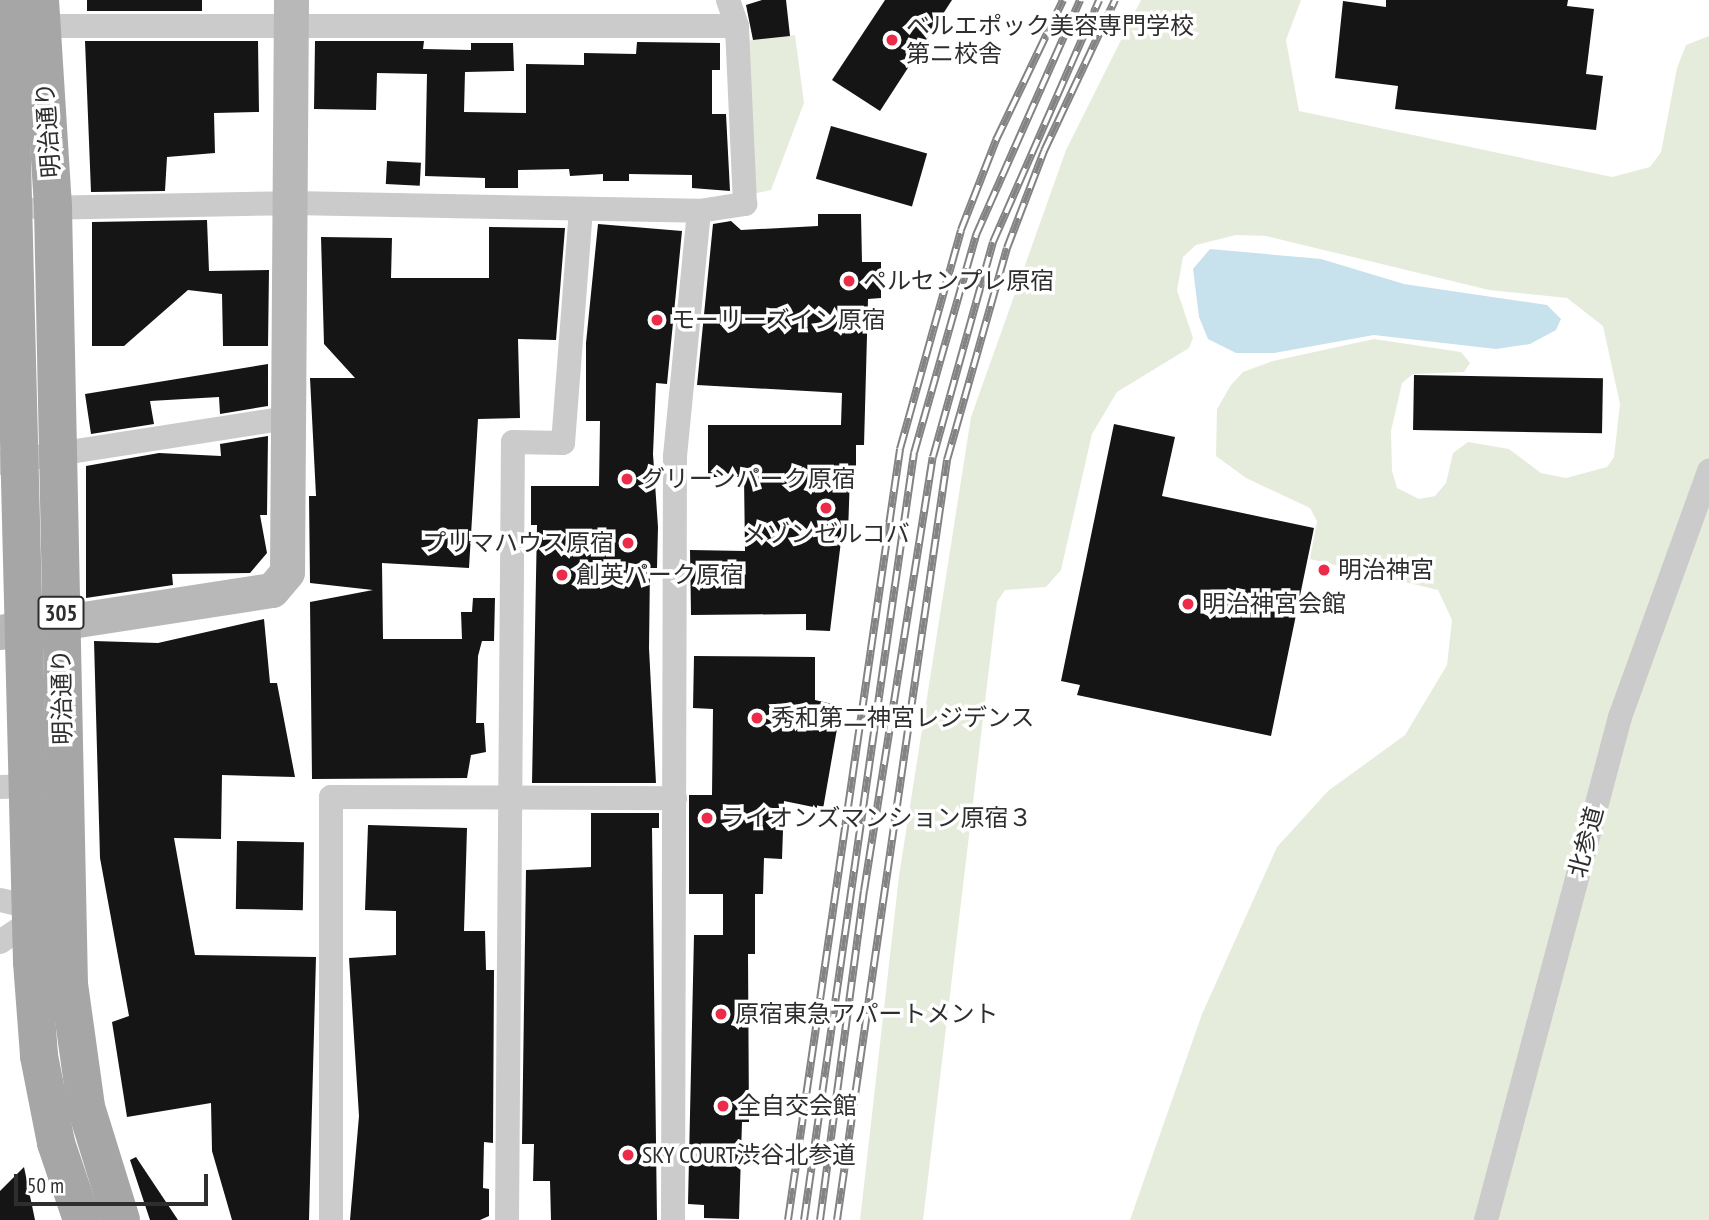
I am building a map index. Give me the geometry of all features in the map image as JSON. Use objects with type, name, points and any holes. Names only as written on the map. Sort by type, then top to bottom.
[{"type":"main road","name":"明治通り","points":[[8,0],[7,209],[26,459],[29,627],[72,1019],[86,1108],[121,1220]]},
{"type":"main road","name":"明治通り","points":[[26,459],[53,208],[41,13]]},
{"type":"main road","name":"明治通り","points":[[29,627],[14,787],[15,918],[56,1143],[82,1220]]},
{"type":"street","points":[[7,209],[292,204],[699,211],[745,204],[737,26],[728,0]]},
{"type":"street","points":[[41,13],[291,15],[737,26]]},
{"type":"street","points":[[29,627],[272,590],[287,572],[292,204],[291,15]]},
{"type":"street","points":[[507,1220],[513,442],[563,443],[581,209]]},
{"type":"street","points":[[673,1220],[675,456],[699,211]]},
{"type":"street","points":[[26,459],[289,418]]},
{"type":"street","name":"北参道","points":[[1486,1220],[1620,716],[1709,471]]},
{"type":"street","points":[[331,1220],[331,797],[675,798]]},
{"type":"green space","name":"明治神宮","points":[[1141,0],[1301,0],[1286,40],[1299,111],[1612,177],[1650,167],[1661,152],[1677,68],[1686,45],[1709,36],[1709,1220],[1130,1220],[1202,1014],[1277,847],[1328,791],[1405,735],[1447,665],[1452,620],[1438,590],[1310,559],[1317,521],[1310,508],[1246,478],[1216,456],[1217,409],[1231,385],[1243,372],[1273,361],[1374,339],[1461,352],[1470,363],[1464,372],[1413,374],[1402,383],[1391,431],[1392,471],[1397,488],[1419,499],[1435,496],[1446,483],[1453,453],[1468,442],[1509,449],[1541,473],[1566,478],[1607,467],[1614,457],[1620,404],[1603,326],[1567,298],[1489,290],[1266,236],[1236,235],[1196,245],[1183,257],[1177,290],[1193,338],[1189,348],[1117,392],[1092,434],[1061,570],[1046,587],[1005,590],[997,602],[923,1220],[860,1220],[899,876],[971,417],[1066,150]]},
{"type":"green space","points":[[795,35],[804,103],[771,190],[752,194],[745,41]]},
{"type":"water","points":[[1210,249],[1321,259],[1404,284],[1547,305],[1561,319],[1556,330],[1530,344],[1496,349],[1374,335],[1274,353],[1236,353],[1208,339],[1199,317],[1193,269]]},
{"type":"building","points":[[87,0],[202,0],[202,11],[87,11]]},
{"type":"building","points":[[762,0],[786,0],[790,36],[753,40],[746,5]]},
{"type":"building","name":"ベルエポック美容専門学校 第ニ校舎","points":[[885,0],[952,0],[880,111],[832,80]]},
{"type":"building","points":[[1386,0],[1568,0],[1567,6],[1594,9],[1586,74],[1603,76],[1596,130],[1395,109],[1398,86],[1335,78],[1343,1],[1386,7]]},
{"type":"building","points":[[85,41],[258,41],[259,112],[214,113],[215,153],[167,157],[165,191],[91,192]]},
{"type":"building","points":[[315,41],[424,41],[423,49],[471,50],[471,43],[513,43],[514,71],[465,72],[464,112],[526,113],[526,64],[584,65],[584,53],[636,54],[637,42],[720,43],[720,70],[712,70],[712,114],[726,114],[730,191],[692,188],[692,175],[629,174],[629,181],[603,181],[603,174],[570,176],[569,169],[518,170],[518,188],[485,188],[485,178],[425,176],[427,74],[377,73],[376,110],[314,109]]},
{"type":"building","points":[[831,126],[927,154],[912,206],[816,179]]},
{"type":"building","points":[[387,161],[421,163],[420,186],[386,184]]},
{"type":"building","points":[[818,214],[861,214],[862,262],[881,262],[881,298],[868,299],[864,445],[856,445],[856,474],[850,474],[848,534],[842,533],[830,631],[806,630],[806,614],[691,615],[690,550],[745,551],[744,477],[708,477],[708,425],[841,425],[842,393],[697,385],[713,224],[731,221],[741,230],[818,226]]},
{"type":"building","points":[[207,220],[209,271],[269,270],[268,346],[223,346],[222,294],[188,290],[124,346],[92,346],[92,222]]},
{"type":"building","points":[[598,224],[682,231],[667,384],[656,383],[653,454],[658,527],[657,568],[650,568],[649,648],[656,783],[532,783],[537,525],[531,525],[531,486],[599,486],[600,421],[586,421],[586,343]]},
{"type":"building","points":[[489,227],[565,228],[556,340],[518,339],[520,418],[478,419],[469,568],[382,563],[383,639],[462,639],[461,612],[472,612],[473,598],[495,598],[494,641],[482,641],[478,656],[476,723],[484,723],[486,752],[471,755],[467,778],[312,779],[310,602],[373,590],[310,583],[309,496],[316,496],[310,378],[355,378],[324,344],[321,237],[392,238],[391,278],[489,278]]},
{"type":"building","points":[[268,364],[268,406],[220,414],[219,397],[150,401],[154,424],[91,434],[85,394]]},
{"type":"building","points":[[1414,375],[1603,378],[1602,433],[1413,430]]},
{"type":"building","name":"明治神宮会館","points":[[1114,424],[1175,437],[1162,496],[1314,528],[1271,736],[1077,695],[1080,685],[1061,681]]},
{"type":"building","points":[[268,436],[267,515],[260,515],[267,553],[250,573],[172,574],[173,585],[86,598],[86,466],[159,453],[221,456],[220,444]]},
{"type":"building","points":[[264,619],[270,683],[277,683],[295,777],[222,775],[221,839],[174,838],[195,955],[316,957],[309,1220],[232,1220],[212,1151],[211,1103],[127,1117],[112,1022],[129,1016],[100,858],[94,641],[158,643]]},
{"type":"building","points":[[694,656],[815,657],[815,700],[841,706],[823,809],[784,801],[782,859],[764,858],[763,894],[755,894],[755,954],[748,954],[749,1122],[742,1122],[739,1219],[704,1218],[704,1205],[688,1204],[694,935],[723,935],[723,894],[689,894],[689,795],[712,795],[713,709],[693,708]]},
{"type":"building","points":[[591,813],[659,813],[659,828],[652,828],[657,1220],[551,1220],[550,1181],[533,1181],[534,1144],[522,1144],[526,870],[591,867]]},
{"type":"building","points":[[368,825],[467,828],[464,931],[485,931],[486,970],[494,970],[493,1143],[484,1142],[483,1188],[489,1189],[489,1216],[480,1220],[350,1220],[359,1116],[349,958],[396,955],[396,911],[365,910]]},
{"type":"building","points":[[237,841],[304,842],[303,910],[236,909]]},
{"type":"building","points":[[136,1157],[178,1220],[150,1220],[130,1160]]},
{"type":"building","points":[[24,1167],[35,1220],[0,1220],[0,1191]]},
{"type":"railway","points":[[788,1220],[900,449],[961,230],[996,140],[1063,0]]},
{"type":"railway","points":[[804,1220],[914,453],[976,235],[1080,0]]},
{"type":"railway","points":[[820,1220],[864,891],[933,457],[993,242],[1099,0]]},
{"type":"railway","points":[[837,1220],[947,460],[1007,248],[1044,151],[1115,0]]},
{"type":"place","name":"ベルエポック美容専門学校 第ニ校舎","points":[[892,40]]},
{"type":"place","name":"ペルセンプレ原宿","points":[[849,281]]},
{"type":"place","name":"モーリーズイン原宿","points":[[657,320]]},
{"type":"place","name":"グリーンパーク原宿","points":[[627,479]]},
{"type":"place","name":"メゾンゼルコバ","points":[[826,508]]},
{"type":"place","name":"プリマハウス原宿","points":[[628,543]]},
{"type":"place","name":"明治神宮","points":[[1324,570]]},
{"type":"place","name":"創英パーク原宿","points":[[562,575]]},
{"type":"place","name":"明治神宮会館","points":[[1188,604]]},
{"type":"place","name":"秀和第二神宮レジデンス","points":[[757,718]]},
{"type":"place","name":"ライオンズマンション原宿３","points":[[707,818]]},
{"type":"place","name":"原宿東急アパートメント","points":[[721,1014]]},
{"type":"place","name":"全自交会館","points":[[723,1106]]},
{"type":"place","name":"SKY COURT渋谷北参道","points":[[628,1155]]}]
